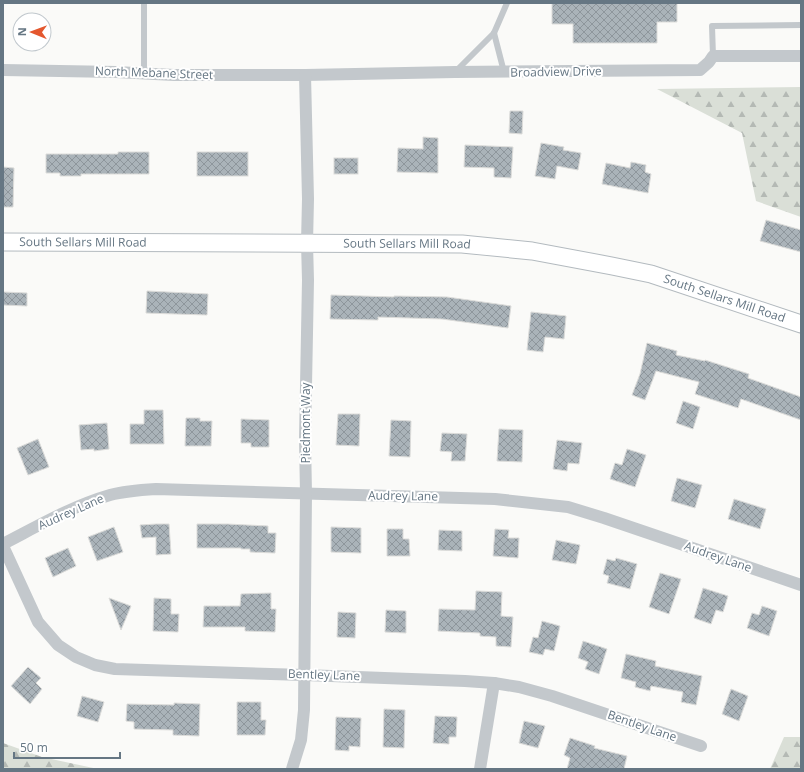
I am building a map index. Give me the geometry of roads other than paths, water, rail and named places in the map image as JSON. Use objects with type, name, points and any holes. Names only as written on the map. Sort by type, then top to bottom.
[{"type":"main road","name":"South Sellars Mill Road","points":[[3,242],[462,244],[532,251],[651,274],[801,324]]},
{"type":"street","points":[[713,56],[801,56]]},
{"type":"street","name":"Broadview Drive","points":[[305,75],[700,70],[713,56]]},
{"type":"street","name":"North Mebane Street","points":[[3,70],[116,72],[174,75],[305,75]]},
{"type":"street","name":"Piedmont Way","points":[[292,769],[301,740],[304,710],[306,494],[305,439],[308,280],[305,75]]},
{"type":"street","name":"Audrey Lane","points":[[3,545],[78,506],[111,495],[132,491],[156,489],[495,499],[568,507],[801,585]]},
{"type":"street","name":"Bentley Lane","points":[[3,545],[38,622],[58,645],[76,657],[95,665],[115,669],[494,683],[519,687],[552,696],[701,746]]},
{"type":"street","points":[[480,769],[494,683]]},
{"type":"lane","points":[[144,3],[144,73]]},
{"type":"lane","points":[[455,72],[494,33],[507,3]]},
{"type":"lane","points":[[713,56],[712,26],[801,25]]},
{"type":"lane","points":[[494,33],[504,72]]}]
